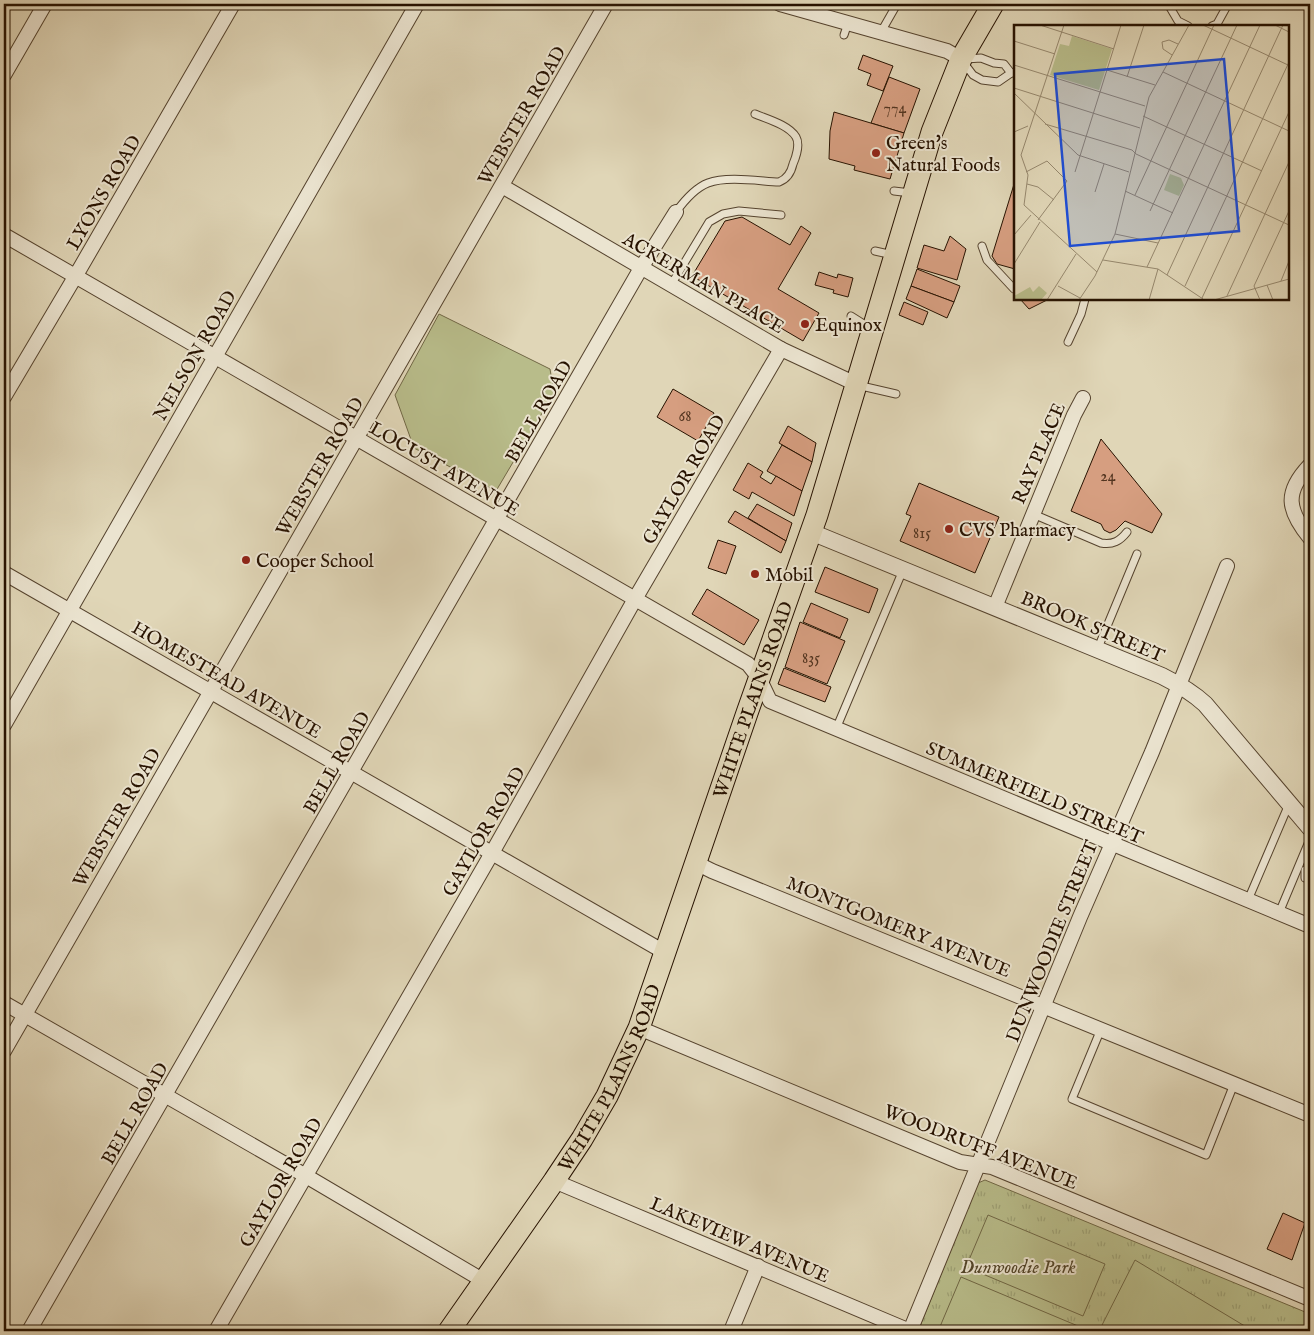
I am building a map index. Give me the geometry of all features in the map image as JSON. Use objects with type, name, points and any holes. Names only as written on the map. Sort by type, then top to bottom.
[{"type":"main road","name":"WHITE PLAINS ROAD","points":[[448,1331],[582,1139],[607,1096],[639,1028],[758,678],[811,532],[872,329],[885,253],[904,192],[932,132],[961,59],[993,4]]},
{"type":"street","points":[[4,75],[45,4]]},
{"type":"street","name":"LYONS ROAD","points":[[4,397],[233,4]]},
{"type":"street","name":"NELSON ROAD","points":[[4,725],[418,4]]},
{"type":"street","name":"WEBSTER ROAD","points":[[4,1051],[606,4]]},
{"type":"street","points":[[780,4],[846,29],[881,32],[947,51],[961,59]]},
{"type":"street","name":"ACKERMAN PLACE","points":[[502,186],[781,349],[856,384]]},
{"type":"street","name":"BELL ROAD","points":[[29,1331],[641,268],[676,212]]},
{"type":"street","name":"LOCUST AVENUE","points":[[4,236],[748,664],[758,678]]},
{"type":"street","name":"GAYLOR ROAD","points":[[216,1331],[492,853],[635,599],[781,349]]},
{"type":"street","name":"RAY PLACE","points":[[995,607],[1082,398]]},
{"type":"street","points":[[1310,465],[1299,476],[1293,486],[1292,503],[1296,517],[1310,538]]},
{"type":"street","name":"BROOK STREET","points":[[811,532],[1179,684],[1205,704],[1310,828]]},
{"type":"street","name":"DUNWOODIE STREET","points":[[910,1331],[1111,844],[1152,752],[1227,566]]},
{"type":"street","name":"HOMESTEAD AVENUE","points":[[4,573],[666,953]]},
{"type":"street","name":"SUMMERFIELD STREET","points":[[758,678],[770,701],[1310,926]]},
{"type":"street","name":"MONTGOMERY AVENUE","points":[[696,862],[1310,1115]]},
{"type":"street","points":[[4,1003],[306,1176],[484,1281]]},
{"type":"street","name":"WOODRUFF AVENUE","points":[[639,1028],[960,1162],[992,1167],[1310,1299]]},
{"type":"street","name":"LAKEVIEW AVENUE","points":[[554,1181],[910,1331]]},
{"type":"street","points":[[731,1331],[758,1266]]},
{"type":"lane","points":[[881,32],[897,4]]},
{"type":"lane","points":[[1168,4],[1178,20],[1186,25]]},
{"type":"lane","points":[[1214,25],[1228,4]]},
{"type":"lane","points":[[961,59],[987,59],[994,63],[1004,64],[1013,73],[998,82],[982,80],[973,75],[961,59]]},
{"type":"lane","points":[[676,212],[685,200],[708,183],[721,181],[779,182],[788,176],[798,145],[797,138],[788,129],[755,114]]},
{"type":"lane","points":[[671,285],[709,222],[723,214],[739,211],[781,216]]},
{"type":"lane","points":[[982,246],[987,260],[1014,290]]},
{"type":"lane","points":[[1068,342],[1081,314],[1085,300]]},
{"type":"lane","points":[[851,316],[872,329]]},
{"type":"lane","name":"ACKERMAN PLACE","points":[[856,384],[896,394]]},
{"type":"lane","points":[[1033,514],[1102,543],[1116,542],[1127,532]]},
{"type":"lane","points":[[1097,649],[1137,554]]},
{"type":"lane","points":[[836,729],[903,570]]},
{"type":"lane","points":[[1248,900],[1289,803]]},
{"type":"lane","points":[[1279,913],[1310,839]]},
{"type":"lane","points":[[1299,864],[1307,873]]},
{"type":"lane","points":[[1101,1029],[1072,1099],[1206,1155],[1234,1084]]},
{"type":"green space","points":[[439,314],[550,369],[554,393],[496,491],[414,448],[395,395]]},
{"type":"green space","name":"Dunwoodie Park","points":[[985,1180],[1310,1314],[1310,1331],[918,1331],[978,1183]]},
{"type":"green space","points":[[988,1215],[1105,1264],[1083,1316],[966,1267]]},
{"type":"green space","points":[[1135,1260],[1253,1331],[1099,1331]]},
{"type":"green space","points":[[961,1277],[1078,1326],[1076,1331],[944,1331],[939,1329]]},
{"type":"building","points":[[863,55],[893,66],[883,91],[867,85],[871,74],[858,69]]},
{"type":"building","points":[[889,77],[920,89],[904,133],[871,123]]},
{"type":"building","points":[[834,112],[904,133],[890,179],[854,170],[855,166],[829,159],[830,131]]},
{"type":"building","points":[[1014,184],[1014,269],[997,264],[992,256]]},
{"type":"building","points":[[742,217],[790,245],[801,226],[811,233],[778,289],[819,313],[803,341],[692,276],[725,221]]},
{"type":"building","points":[[950,236],[966,249],[957,280],[917,268],[924,245],[944,251]]},
{"type":"building","points":[[917,269],[960,286],[954,302],[911,286]]},
{"type":"building","points":[[819,272],[837,278],[838,274],[853,278],[848,297],[833,293],[834,290],[815,285]]},
{"type":"building","points":[[911,286],[954,302],[947,318],[906,299]]},
{"type":"building","points":[[1021,300],[1047,300],[1029,309]]},
{"type":"building","points":[[904,302],[928,312],[923,325],[899,315]]},
{"type":"building","points":[[673,389],[714,413],[698,441],[657,417]]},
{"type":"building","points":[[788,426],[816,443],[812,462],[779,443]]},
{"type":"building","points":[[1101,439],[1162,514],[1152,533],[1125,521],[1110,533],[1104,530],[1101,524],[1071,511]]},
{"type":"building","points":[[782,445],[812,462],[802,491],[767,471]]},
{"type":"building","points":[[748,463],[763,472],[760,477],[771,484],[776,476],[802,491],[794,516],[752,492],[749,499],[733,490]]},
{"type":"building","name":"CVS Pharmacy","points":[[919,483],[999,517],[975,573],[900,541],[911,516],[906,514]]},
{"type":"building","points":[[757,504],[792,523],[786,541],[748,518]]},
{"type":"building","points":[[735,511],[786,541],[781,553],[728,522]]},
{"type":"building","points":[[718,540],[736,546],[726,574],[708,568]]},
{"type":"building","points":[[825,567],[878,589],[869,613],[815,592]]},
{"type":"building","points":[[707,589],[759,620],[744,645],[692,614]]},
{"type":"building","points":[[811,603],[848,619],[840,638],[803,622]]},
{"type":"building","points":[[800,622],[845,641],[827,684],[785,667]]},
{"type":"building","points":[[784,668],[831,687],[825,702],[778,684]]},
{"type":"building","points":[[1283,1213],[1305,1223],[1292,1260],[1267,1249]]},
{"type":"place","name":"Green's Natural Foods","points":[[876,153]]},
{"type":"place","name":"Equinox","points":[[805,324]]},
{"type":"place","name":"CVS Pharmacy","points":[[949,529]]},
{"type":"place","name":"Cooper School","points":[[246,560]]},
{"type":"place","name":"Mobil","points":[[755,574]]}]
